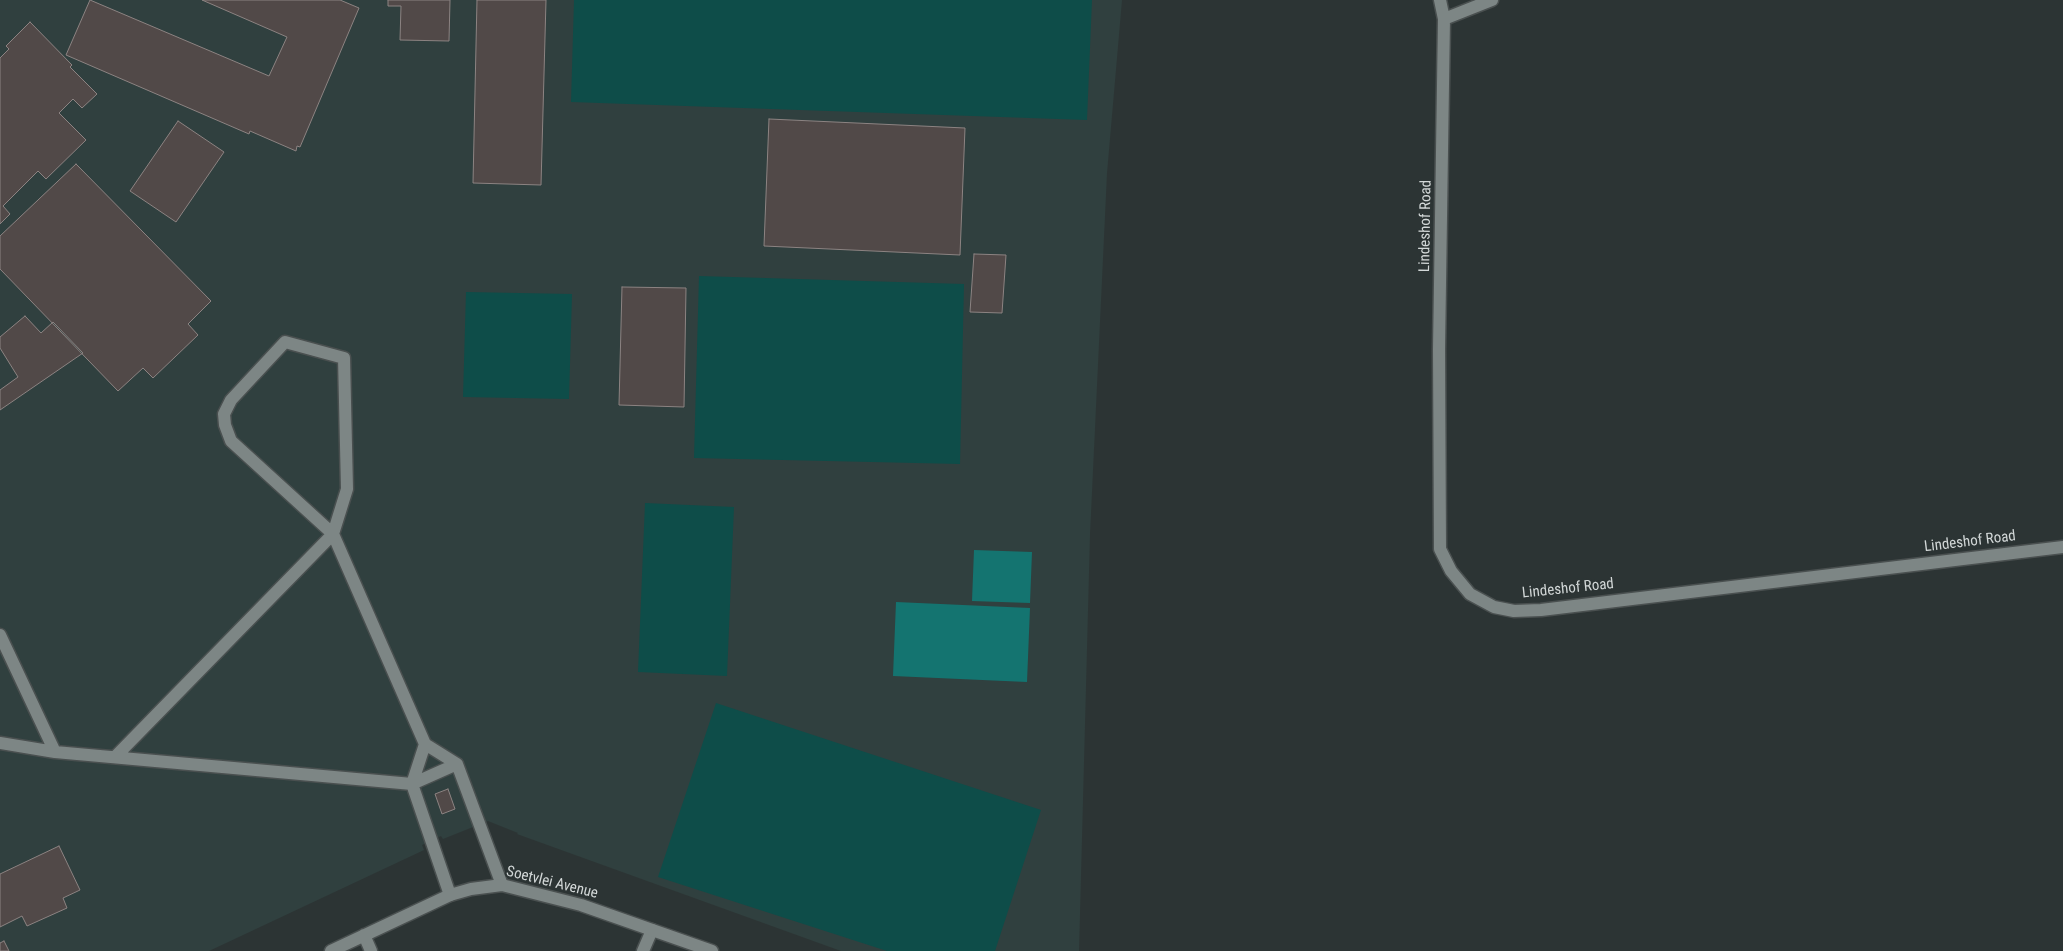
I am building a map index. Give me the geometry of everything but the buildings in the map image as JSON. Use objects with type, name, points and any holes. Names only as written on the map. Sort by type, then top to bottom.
[{"type":"street","name":"Lindeshof Road","points":[[1440,0],[1444,20],[1439,349],[1440,549],[1451,571],[1470,594],[1494,607],[1514,611],[1541,610],[2063,547]]},
{"type":"street","points":[[1444,20],[1492,0]]},
{"type":"street","points":[[115,757],[333,534],[347,489],[344,358],[286,342],[231,400],[224,414],[225,425],[231,440],[333,534],[425,744],[456,764],[502,885]]},
{"type":"street","points":[[0,635],[55,752]]},
{"type":"street","points":[[0,743],[55,752],[412,784],[456,764]]},
{"type":"street","points":[[425,744],[412,784],[450,895]]},
{"type":"street","name":"Soetvlei Avenue","points":[[331,951],[450,895],[471,889],[502,885],[581,905],[712,951]]},
{"type":"street","points":[[643,951],[652,930]]},
{"type":"street","points":[[364,935],[371,951]]},
{"type":"shaded area","points":[[0,0],[1122,0],[1107,173],[1090,534],[1079,951],[841,951],[517,834],[488,821],[443,839],[441,836],[422,845],[424,850],[209,951],[0,951]]},
{"type":"shaded area","points":[[574,0],[1092,0],[1087,120],[571,102]]},
{"type":"shaded area","points":[[699,276],[964,284],[960,464],[694,458]]},
{"type":"shaded area","points":[[466,292],[572,294],[569,399],[463,397]]},
{"type":"shaded area","points":[[645,503],[734,507],[727,676],[638,672]]},
{"type":"shaded area","points":[[974,550],[1032,552],[1030,603],[972,601]]},
{"type":"shaded area","points":[[896,602],[1030,608],[1027,682],[893,676]]},
{"type":"shaded area","points":[[716,703],[1041,810],[995,951],[887,951],[658,877]]}]
